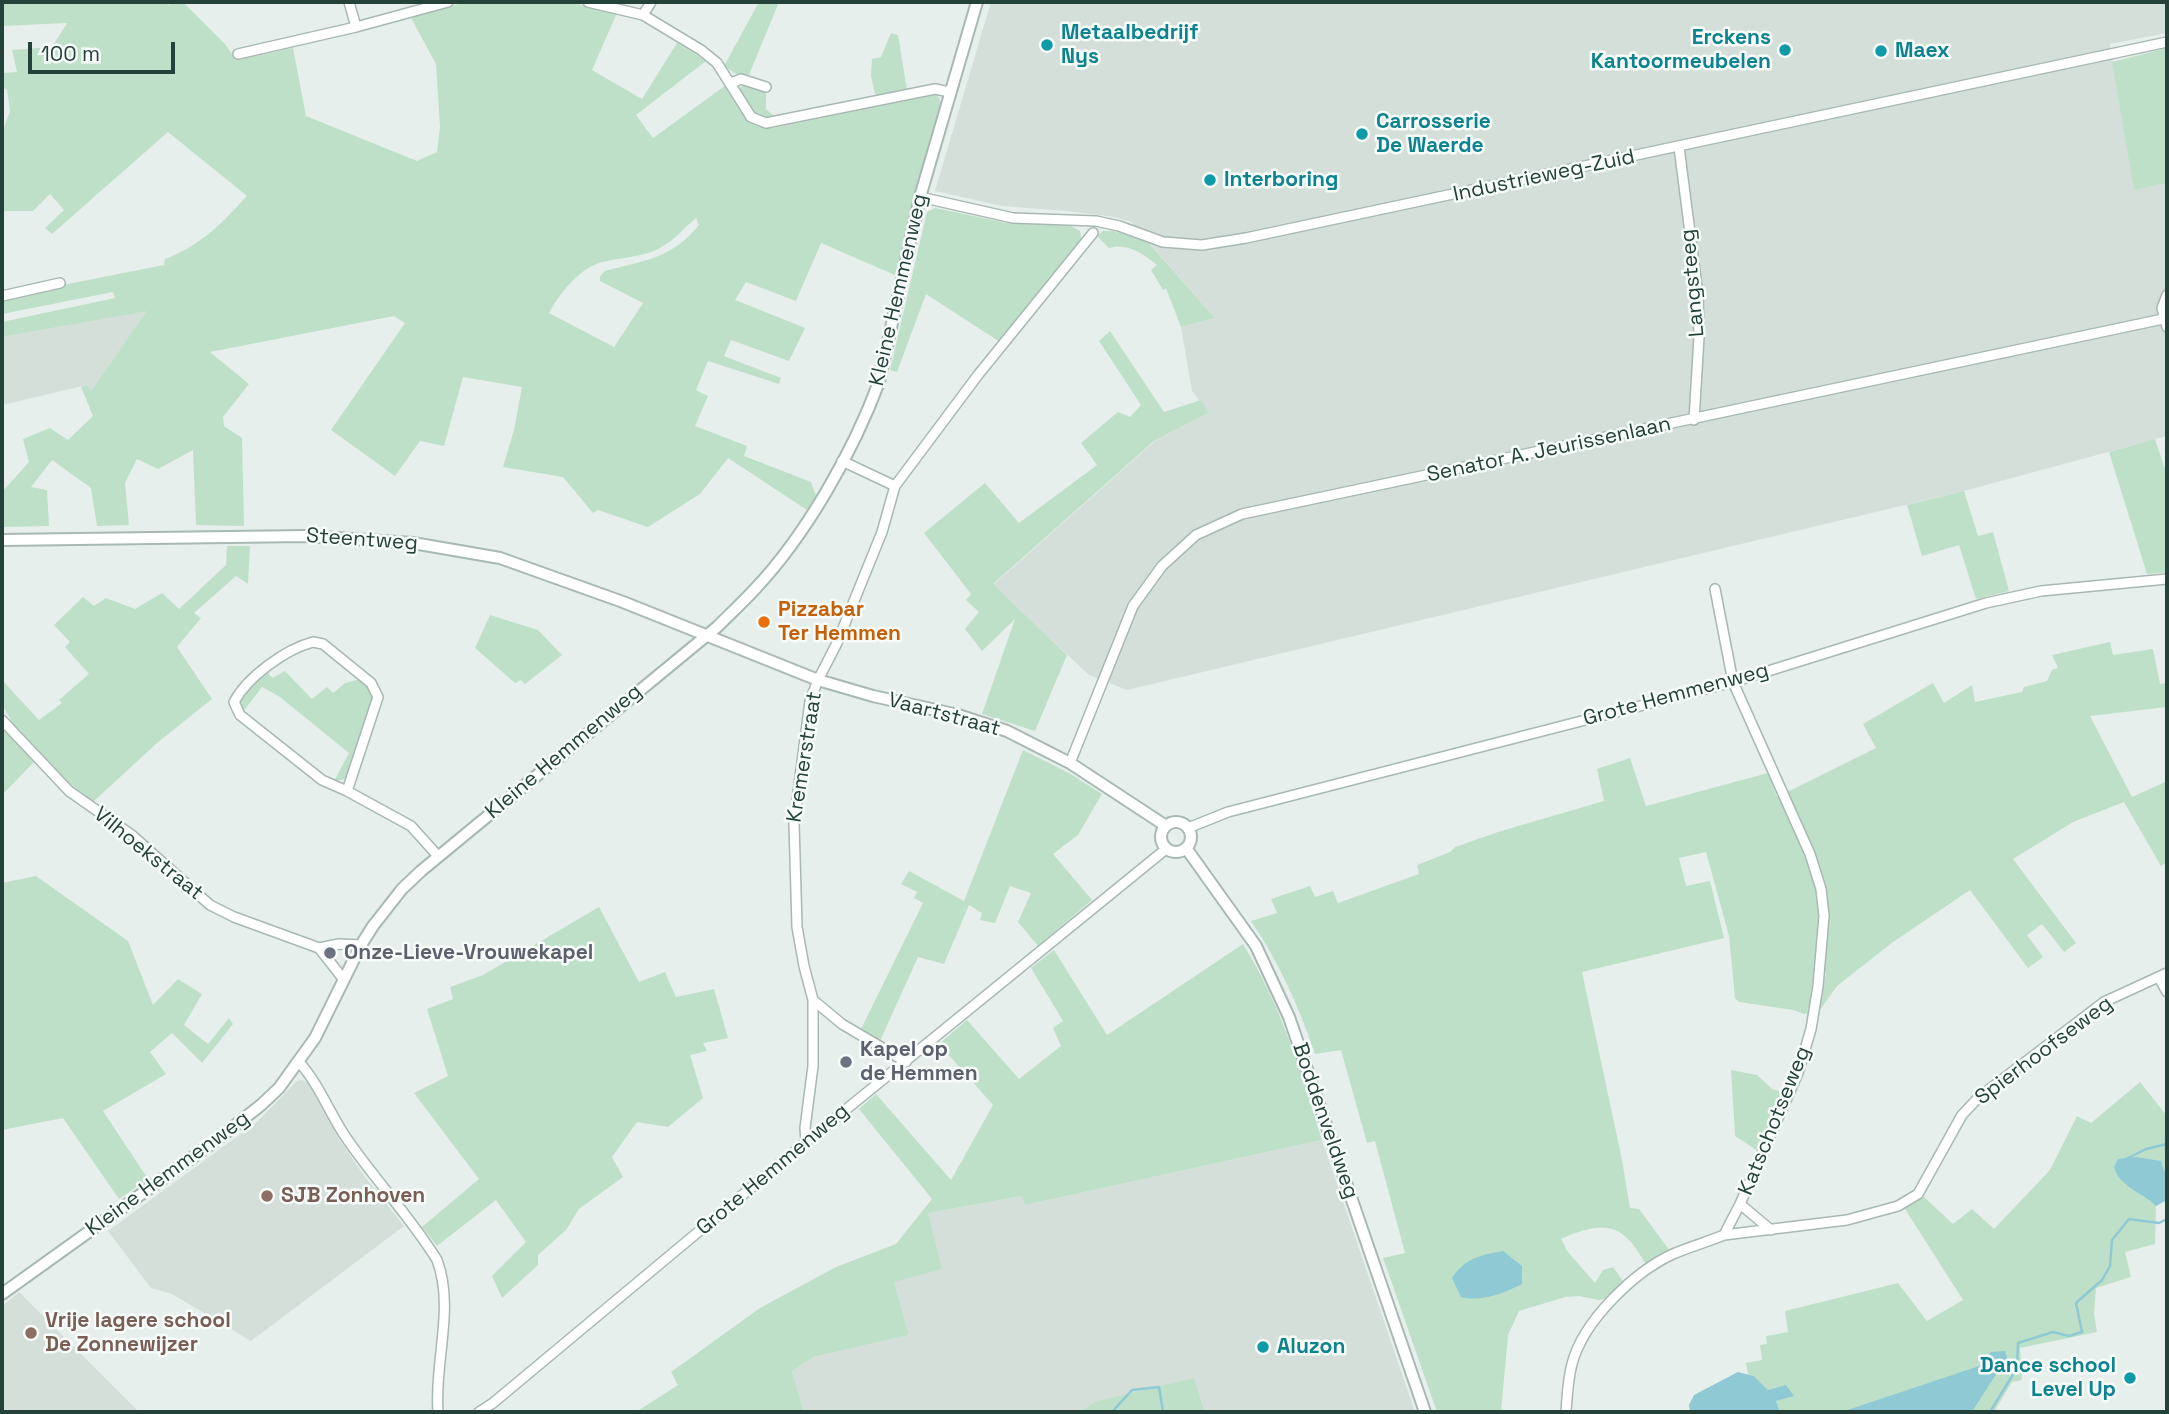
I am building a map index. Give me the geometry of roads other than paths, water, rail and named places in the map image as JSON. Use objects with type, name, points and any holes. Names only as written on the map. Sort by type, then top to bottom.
[{"type":"street","points":[[349,2],[356,27]]},
{"type":"street","points":[[238,54],[356,27],[448,2]]},
{"type":"street","points":[[588,2],[643,15],[718,62],[751,117],[766,123],[935,89],[950,92]]},
{"type":"street","points":[[643,15],[651,2]]},
{"type":"street","name":"Kleine Hemmenweg","points":[[2,1294],[247,1117],[279,1088],[315,1038],[361,945],[402,889],[438,856],[707,635],[756,589],[786,552],[809,519],[842,461],[879,382],[920,197],[977,2]]},
{"type":"street","name":"Industrieweg-Zuid","points":[[920,197],[1013,218],[1096,221],[1119,226],[1163,242],[1202,245],[1679,147],[2167,41]]},
{"type":"street","points":[[731,82],[749,80],[766,87]]},
{"type":"street","name":"Langsteeg","points":[[1679,147],[1698,295],[1699,337],[1694,420]]},
{"type":"street","name":"Kremerstraat","points":[[806,1142],[806,1118],[813,1066],[813,1000],[797,927],[794,823],[810,701],[877,545],[895,486],[978,376],[1093,233]]},
{"type":"street","points":[[2,296],[60,283]]},
{"type":"street","points":[[2165,323],[2162,308],[2167,295]]},
{"type":"street","name":"Senator A. Jeurissenlaan","points":[[1070,762],[1133,606],[1162,566],[1196,535],[1242,514],[2165,323]]},
{"type":"street","points":[[842,461],[895,486]]},
{"type":"street","name":"Steentweg","points":[[2,540],[242,535],[365,538],[413,543],[500,558],[707,635]]},
{"type":"street","name":"Grote Hemmenweg","points":[[1166,826],[1175,822],[1188,828],[1228,812],[1733,682],[1986,603],[2041,591],[2167,579]]},
{"type":"street","points":[[1715,589],[1733,682]]},
{"type":"street","name":"Vaartstraat","points":[[707,635],[818,680],[873,696],[958,715],[1007,732],[1070,762],[1166,826]]},
{"type":"street","points":[[347,791],[378,697],[371,682],[323,644],[313,642],[260,670],[234,702],[240,715],[322,779],[411,826],[438,856]]},
{"type":"street","name":"Katschotseweg","points":[[1724,1235],[1802,1062],[1818,986],[1824,916],[1821,889],[1810,854],[1733,682]]},
{"type":"street","name":"Vilhoekstraat","points":[[2,720],[69,792],[133,835],[210,905],[234,917],[319,948],[339,944],[361,945]]},
{"type":"street","points":[[1166,826],[1161,837],[1166,849],[1179,852],[1186,848],[1191,836],[1188,828]]},
{"type":"street","name":"Boddenveldweg","points":[[1186,848],[1256,946],[1289,1017],[1425,1412]]},
{"type":"street","name":"Grote Hemmenweg","points":[[479,1412],[1166,849]]},
{"type":"street","points":[[319,948],[344,980]]},
{"type":"street","points":[[2163,975],[2167,992]]},
{"type":"street","name":"Spierhoofseweg","points":[[1724,1235],[1847,1220],[1898,1206],[1918,1194],[1962,1115],[1978,1098],[2104,1002],[2163,975]]},
{"type":"street","points":[[813,1000],[842,1024],[906,1062]]},
{"type":"street","points":[[299,1062],[312,1077],[343,1133],[428,1245],[439,1267],[445,1296],[436,1393],[438,1412]]},
{"type":"street","points":[[1740,1204],[1771,1230]]},
{"type":"street","points":[[1566,1412],[1573,1362],[1584,1337],[1620,1292],[1655,1264],[1724,1235]]},
{"type":"water","points":[[2136,1157],[2161,1161],[2167,1178],[2167,1200],[2156,1206],[2116,1174],[2114,1167],[2118,1159]]},
{"type":"water","points":[[1503,1251],[1522,1266],[1522,1284],[1492,1296],[1461,1297],[1452,1278],[1457,1271],[1474,1258]]},
{"type":"water","points":[[2005,1351],[2008,1362],[1999,1370],[1972,1412],[1847,1410],[1979,1366],[1991,1352]]},
{"type":"water","points":[[1738,1372],[1754,1376],[1768,1390],[1786,1385],[1794,1396],[1776,1401],[1780,1412],[1690,1412],[1689,1405],[1694,1395]]},
{"type":"waterway","points":[[2122,1161],[2146,1149],[2167,1144]]},
{"type":"waterway","points":[[1990,1412],[2017,1368],[2018,1343],[2053,1332],[2069,1336],[2082,1332],[2076,1303],[2102,1280],[2110,1266],[2112,1240],[2129,1219],[2159,1223],[2167,1219]]},
{"type":"waterway","points":[[1112,1412],[1132,1390],[1159,1387],[1163,1412]]},
{"type":"place","name":"Metaalbedrijf Nys","points":[[1047,45]]},
{"type":"place","name":"Erckens Kantoormeubelen","points":[[1785,50]]},
{"type":"place","name":"Maex","points":[[1881,51]]},
{"type":"place","name":"Carrosserie De Waerde","points":[[1362,134]]},
{"type":"place","name":"Interboring","points":[[1210,180]]},
{"type":"place","name":"Pizzabar Ter Hemmen","points":[[764,622]]},
{"type":"place","name":"Onze-Lieve-Vrouwekapel","points":[[330,953]]},
{"type":"place","name":"Kapel op de Hemmen","points":[[846,1062]]},
{"type":"place","name":"SJB Zonhoven","points":[[267,1196]]},
{"type":"place","name":"Vrije lagere school De Zonnewijzer","points":[[31,1333]]},
{"type":"place","name":"Aluzon","points":[[1263,1347]]},
{"type":"place","name":"Dance school Level Up","points":[[2130,1378]]}]
